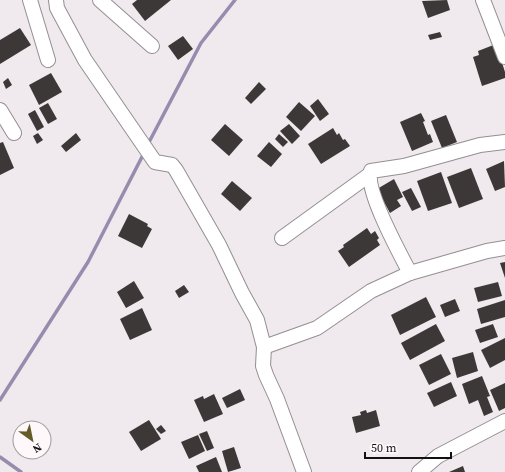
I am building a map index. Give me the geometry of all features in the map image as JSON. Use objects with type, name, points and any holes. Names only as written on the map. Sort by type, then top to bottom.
[{"type":"street","points":[[30,0],[48,60]]},
{"type":"street","points":[[56,0],[58,8],[85,60],[155,162],[172,164],[219,245],[257,320],[264,347],[263,366],[304,472]]},
{"type":"street","points":[[100,0],[152,46]]},
{"type":"street","points":[[483,0],[505,57]]},
{"type":"street","points":[[0,110],[14,133]]},
{"type":"street","points":[[282,238],[369,175],[373,170],[404,166],[480,145],[505,142]]},
{"type":"street","points":[[369,175],[375,197],[395,245],[410,273]]},
{"type":"street","points":[[264,347],[317,328],[371,290],[410,273],[480,253],[505,248]]},
{"type":"street","points":[[419,472],[438,456],[505,421]]},
{"type":"building","points":[[137,0],[171,0],[145,21],[132,4]]},
{"type":"building","points":[[447,0],[450,10],[428,18],[422,1]]},
{"type":"building","points":[[20,28],[31,45],[0,64],[0,40]]},
{"type":"building","points":[[440,32],[442,37],[430,40],[428,35]]},
{"type":"building","points":[[183,36],[193,49],[178,60],[168,46]]},
{"type":"building","points":[[496,44],[505,72],[505,78],[482,86],[473,57],[479,55],[478,51]]},
{"type":"building","points":[[51,73],[62,92],[39,105],[29,85]]},
{"type":"building","points":[[8,78],[12,85],[6,89],[3,82]]},
{"type":"building","points":[[259,82],[266,89],[251,104],[245,98]]},
{"type":"building","points":[[318,99],[329,114],[320,121],[310,106]]},
{"type":"building","points":[[299,102],[315,116],[301,131],[286,117]]},
{"type":"building","points":[[48,103],[57,119],[48,124],[39,108]]},
{"type":"building","points":[[35,110],[44,127],[37,131],[28,114]]},
{"type":"building","points":[[421,113],[425,121],[423,122],[428,135],[430,134],[433,142],[412,151],[400,122]]},
{"type":"building","points":[[446,115],[457,142],[442,148],[431,121]]},
{"type":"building","points":[[225,124],[243,140],[229,156],[211,140]]},
{"type":"building","points":[[289,124],[300,136],[292,144],[280,131]]},
{"type":"building","points":[[333,128],[337,135],[339,133],[343,140],[345,139],[350,146],[321,164],[308,144]]},
{"type":"building","points":[[38,133],[43,140],[37,144],[33,136]]},
{"type":"building","points":[[76,133],[81,140],[66,152],[61,146]]},
{"type":"building","points":[[279,134],[288,142],[283,147],[275,139]]},
{"type":"building","points":[[3,142],[14,168],[0,175],[0,143]]},
{"type":"building","points":[[269,142],[282,154],[271,167],[257,156]]},
{"type":"building","points":[[504,161],[505,187],[495,191],[486,169]]},
{"type":"building","points":[[471,168],[483,199],[459,208],[447,177]]},
{"type":"building","points":[[441,172],[452,203],[428,211],[417,181]]},
{"type":"building","points":[[394,179],[403,197],[397,200],[401,206],[390,213],[377,189]]},
{"type":"building","points":[[232,181],[252,198],[240,211],[221,194]]},
{"type":"building","points":[[411,188],[421,207],[412,211],[402,192]]},
{"type":"building","points":[[129,214],[148,224],[147,226],[152,229],[142,248],[118,236]]},
{"type":"building","points":[[367,228],[371,234],[375,231],[379,238],[377,240],[380,245],[349,267],[338,251],[344,247],[343,245]]},
{"type":"building","points":[[505,262],[505,278],[500,263]]},
{"type":"building","points":[[134,281],[144,298],[126,308],[117,292]]},
{"type":"building","points":[[498,282],[502,296],[478,302],[474,288]]},
{"type":"building","points":[[184,285],[189,292],[179,298],[175,291]]},
{"type":"building","points":[[426,297],[436,317],[400,335],[391,315]]},
{"type":"building","points":[[455,299],[460,311],[445,317],[440,305]]},
{"type":"building","points":[[505,300],[505,317],[481,324],[477,309]]},
{"type":"building","points":[[142,308],[152,330],[130,340],[120,319]]},
{"type":"building","points":[[436,324],[445,341],[410,360],[401,343]]},
{"type":"building","points":[[493,324],[498,337],[480,343],[475,330]]},
{"type":"building","points":[[505,338],[505,360],[490,368],[481,350]]},
{"type":"building","points":[[473,352],[478,371],[457,378],[452,358]]},
{"type":"building","points":[[441,354],[451,374],[429,385],[419,365]]},
{"type":"building","points":[[482,376],[490,396],[487,397],[493,412],[484,416],[478,400],[469,404],[462,384]]},
{"type":"building","points":[[451,382],[457,396],[434,407],[427,393]]},
{"type":"building","points":[[505,383],[505,408],[499,411],[490,390]]},
{"type":"building","points":[[240,389],[245,400],[227,408],[222,398]]},
{"type":"building","points":[[214,394],[223,414],[204,422],[194,400],[203,396],[204,399]]},
{"type":"building","points":[[366,410],[367,413],[376,410],[380,426],[356,433],[352,417],[361,415],[360,412]]},
{"type":"building","points":[[149,420],[161,439],[141,451],[129,432]]},
{"type":"building","points":[[161,425],[166,431],[161,434],[156,429]]},
{"type":"building","points":[[207,431],[214,448],[207,451],[199,434]]},
{"type":"building","points":[[198,435],[205,451],[189,459],[181,442]]},
{"type":"building","points":[[234,447],[241,468],[228,472],[222,451]]},
{"type":"building","points":[[216,457],[222,472],[199,472],[196,466]]},
{"type":"building","points":[[463,466],[465,472],[449,472]]},
{"type":"waterway","points":[[147,146],[201,43],[235,0]]},
{"type":"waterway","points":[[0,400],[88,262],[144,153]]},
{"type":"waterway","points":[[0,457],[21,472]]}]
